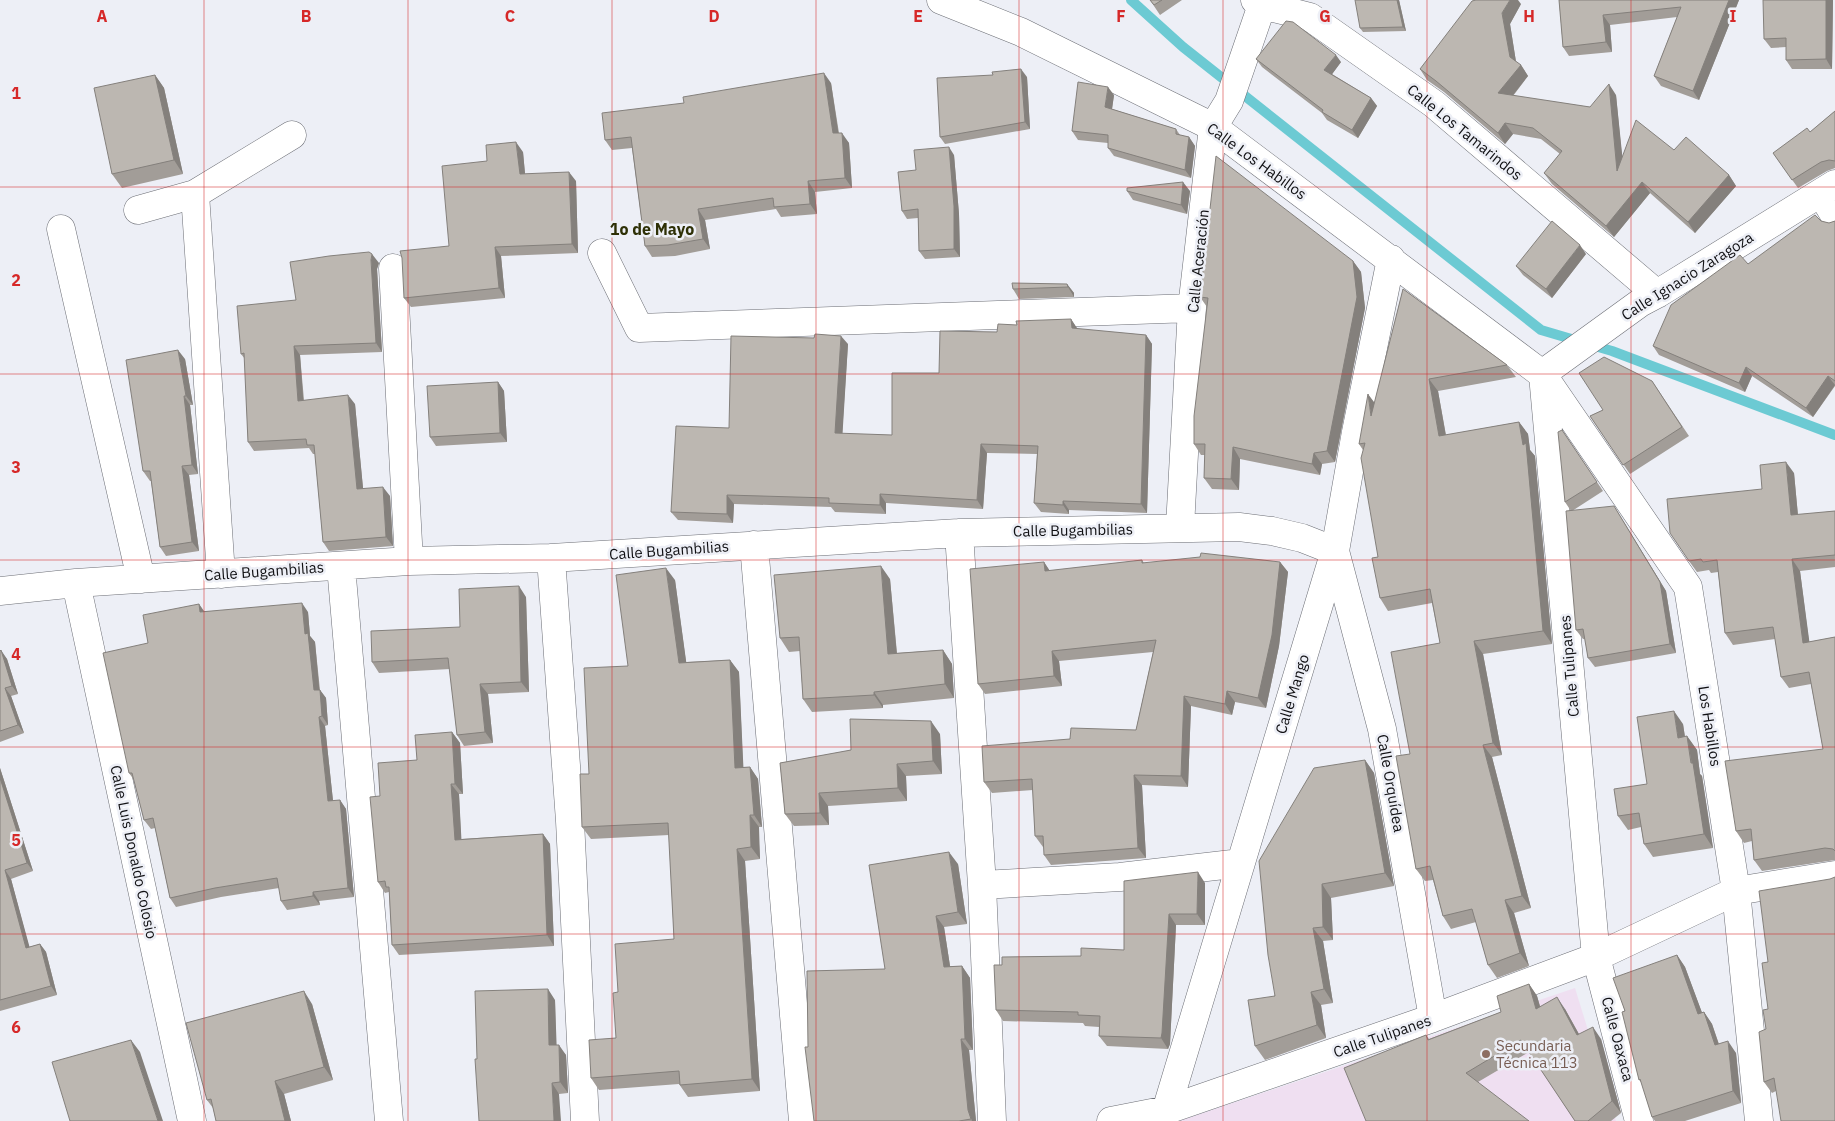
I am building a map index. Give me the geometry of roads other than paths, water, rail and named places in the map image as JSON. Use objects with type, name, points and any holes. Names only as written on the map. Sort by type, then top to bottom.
[{"type":"street","name":"Calle Los Habillos","points":[[941,0],[1021,32],[1213,127],[1391,259],[1552,367]]},
{"type":"street","name":"Calle Aceración","points":[[1180,527],[1192,308],[1213,127],[1228,101],[1258,3]]},
{"type":"street","name":"Calle Los Tamarindos","points":[[1258,3],[1310,17],[1434,104],[1649,298]]},
{"type":"street","points":[[138,210],[194,194],[292,135]]},
{"type":"street","name":"Calle Ignacio Zaragoza","points":[[1552,367],[1649,298],[1828,189]]},
{"type":"street","points":[[1828,189],[1835,216]]},
{"type":"street","points":[[194,194],[221,574]]},
{"type":"street","points":[[61,228],[141,579]]},
{"type":"street","points":[[602,254],[639,328],[1192,308]]},
{"type":"street","name":"Calle Mango","points":[[1165,1115],[1335,551],[1356,432],[1391,259]]},
{"type":"street","points":[[393,268],[409,561]]},
{"type":"street","name":"Los Habillos","points":[[1552,367],[1688,587],[1736,892],[1759,1121]]},
{"type":"street","name":"Calle Tulipanes","points":[[1552,367],[1596,957]]},
{"type":"street","name":"Calle Bugambilias","points":[[0,591],[76,583],[409,561],[551,558],[959,533],[1240,527],[1272,530],[1302,538],[1335,551]]},
{"type":"street","points":[[959,533],[982,885],[992,1121]]},
{"type":"street","points":[[754,545],[803,1121]]},
{"type":"street","name":"Calle Orquídea","points":[[1335,551],[1382,729],[1433,1018]]},
{"type":"street","points":[[551,558],[570,821],[585,1121]]},
{"type":"street","points":[[341,566],[389,1121]]},
{"type":"street","name":"Calle Luis Donaldo Colosio","points":[[76,583],[192,1121]]},
{"type":"street","points":[[982,885],[1120,876],[1241,863]]},
{"type":"street","name":"Calle Tulipanes","points":[[1111,1121],[1165,1115],[1433,1018],[1596,957],[1736,892],[1835,875]]},
{"type":"street","name":"Calle Oaxaca","points":[[1596,957],[1639,1121]]},
{"type":"waterway","points":[[1131,0],[1183,47],[1541,330],[1612,351],[1835,435]]},
{"type":"place","name":"Secundaria Técnica 113","points":[[1486,1054]]},
{"type":"district","name":"1o de Mayo","points":[[652,229]]}]
